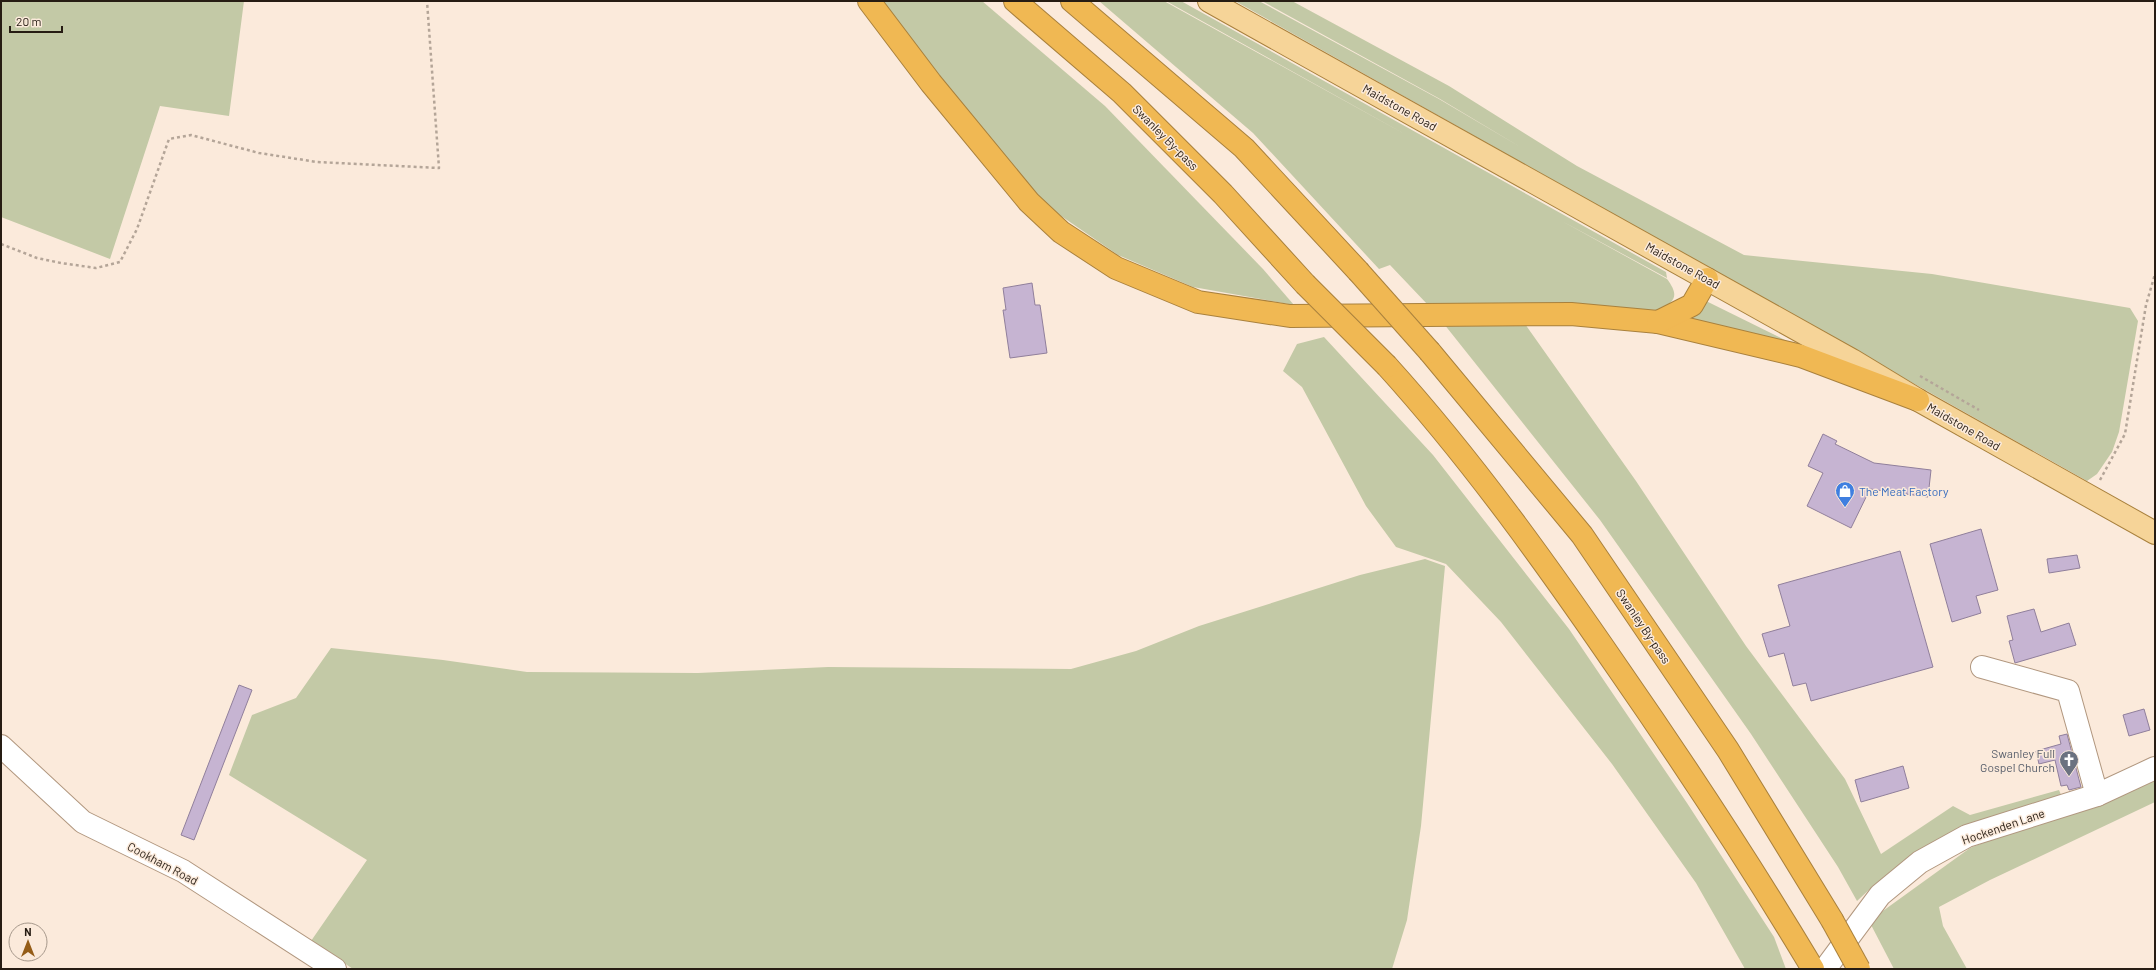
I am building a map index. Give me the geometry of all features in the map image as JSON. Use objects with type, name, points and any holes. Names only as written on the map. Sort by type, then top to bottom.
[{"type":"highway","points":[[869,1],[932,83],[1029,202],[1061,232],[1116,268],[1191,299],[1290,316],[1571,314],[1658,322],[1801,356],[1918,400]]},
{"type":"highway","name":"Swanley By-pass","points":[[1015,1],[1122,93],[1223,194],[1305,284],[1387,366],[1422,406],[1556,578],[1691,774],[1809,962]]},
{"type":"highway","name":"Swanley By-pass","points":[[1072,1],[1244,148],[1358,271],[1430,352],[1582,535],[1728,750],[1832,920],[1859,969]]},
{"type":"highway","points":[[1658,322],[1692,305],[1707,279]]},
{"type":"main road","name":"Maidstone Road","points":[[1209,1],[1707,279],[2155,533]]},
{"type":"street","points":[[1982,667],[2068,691],[2097,795]]},
{"type":"street","name":"Cookham Road","points":[[1,746],[83,822],[183,871],[335,969]]},
{"type":"street","name":"Hockenden Lane","points":[[1825,969],[1880,895],[1920,862],[1968,836],[2097,795],[2155,768]]},
{"type":"path","points":[[1,244],[37,258],[61,263],[96,268],[120,262],[137,229],[170,139],[191,135],[259,153],[316,162],[439,168],[427,1]]},
{"type":"path","points":[[2089,496],[2125,434],[2146,305],[2155,274]]},
{"type":"green space","points":[[1,1],[244,1],[229,116],[160,106],[110,259],[1,217]]},
{"type":"green space","points":[[882,1],[982,1],[1105,106],[1263,269],[1294,305],[1193,287],[1118,255],[1051,209],[994,146]]},
{"type":"green space","points":[[1099,1],[1164,1],[1410,137],[1166,1],[1181,1],[1666,272],[1667,278],[1560,220],[1667,279],[1673,289],[1674,297],[1669,304],[1659,310],[1428,305],[1390,265],[1379,269],[1253,133]]},
{"type":"green space","points":[[1235,1],[1259,1],[1439,99],[1522,148],[1440,99],[1262,1],[1292,1],[1449,86],[1577,166],[1744,255],[1932,274],[2130,308],[2138,321],[2119,432],[2112,452],[2097,474],[2087,481]]},
{"type":"green space","points":[[1702,299],[1793,344],[1689,326]]},
{"type":"green space","points":[[1444,324],[1525,324],[1636,481],[1746,646],[1845,779],[1881,854],[1953,806],[1970,815],[2059,790],[2062,797],[1913,856],[1872,887],[1857,901],[1838,867],[1751,734],[1600,520]]},
{"type":"green space","points":[[1324,337],[1433,455],[1569,629],[1687,803],[1774,937],[1786,969],[1745,969],[1696,883],[1612,764],[1501,622],[1446,564],[1396,547],[1366,506],[1302,387],[1283,371],[1297,344]]},
{"type":"green space","points":[[1425,559],[1445,566],[1421,826],[1407,920],[1392,969],[353,969],[311,941],[367,860],[229,775],[252,715],[296,698],[331,648],[443,660],[527,672],[698,673],[828,667],[1071,669],[1136,651],[1199,626],[1360,575]]},
{"type":"green space","points":[[2155,777],[2155,802],[1990,880],[1939,907],[1943,926],[1967,969],[1894,969],[1869,921],[1970,848],[2019,829],[2094,808]]},
{"type":"building","points":[[1032,283],[1035,305],[1040,305],[1047,353],[1010,358],[1003,310],[1006,310],[1003,288]]},
{"type":"building","points":[[1823,434],[1837,441],[1835,444],[1874,463],[1931,470],[1928,497],[1870,489],[1851,528],[1807,506],[1823,473],[1808,466]]},
{"type":"building","points":[[1981,529],[1998,590],[1976,596],[1981,613],[1952,622],[1930,544]]},
{"type":"building","points":[[1900,551],[1933,667],[1811,701],[1806,683],[1793,686],[1784,653],[1769,657],[1762,634],[1790,626],[1778,585]]},
{"type":"building","points":[[2077,555],[2080,568],[2049,573],[2047,559]]},
{"type":"building","points":[[2034,609],[2041,632],[2069,623],[2076,645],[2015,663],[2009,641],[2013,640],[2007,616]]},
{"type":"building","points":[[239,685],[252,690],[194,840],[181,835]]},
{"type":"building","points":[[2144,709],[2150,730],[2129,736],[2123,715]]},
{"type":"building","points":[[2067,734],[2081,787],[2069,790],[2067,785],[2061,786],[2055,760],[2039,764],[2036,751],[2061,744],[2059,736]]},
{"type":"building","points":[[1903,766],[1909,788],[1861,802],[1855,780]]},
{"type":"place","name":"The Meat Factory","points":[[1845,508]]},
{"type":"place","name":"Swanley Full Gospel Church","points":[[2069,777]]}]
